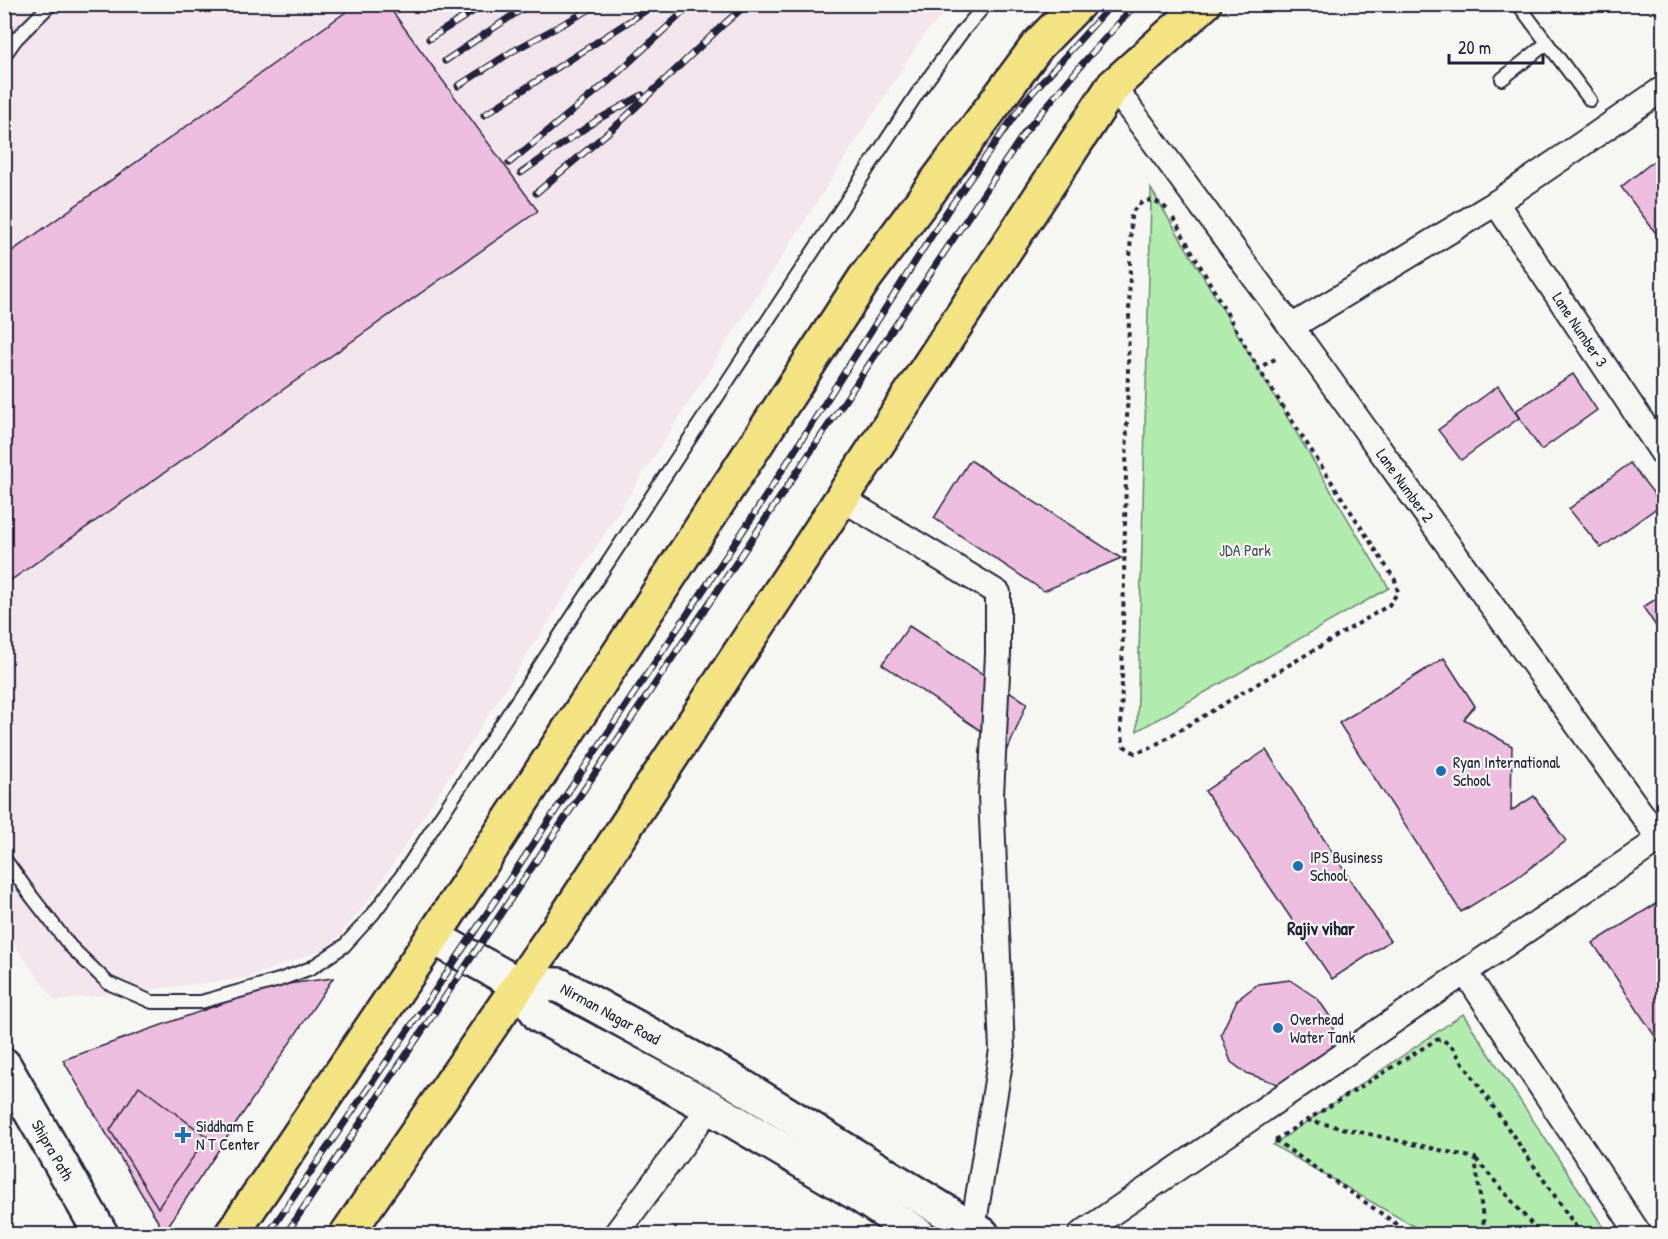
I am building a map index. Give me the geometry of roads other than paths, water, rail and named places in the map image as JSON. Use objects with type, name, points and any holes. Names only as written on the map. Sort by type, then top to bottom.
[{"type":"main road","points":[[232,1234],[433,937],[865,278],[1038,45],[1078,4]]},
{"type":"main road","points":[[347,1234],[566,917],[1113,86],[1204,4]]},
{"type":"street","name":"Lane Number 2","points":[[1113,86],[1297,335],[1662,842]]},
{"type":"street","points":[[1297,335],[1663,91]]},
{"type":"street","name":"Lane Number 3","points":[[1496,203],[1664,455]]},
{"type":"street","points":[[841,498],[998,593],[998,654],[991,795],[1002,1050],[978,1231]]},
{"type":"street","points":[[1081,1234],[1465,972],[1662,842]]},
{"type":"street","points":[[433,937],[518,984],[540,1016],[710,1107],[856,1193],[918,1234]]},
{"type":"street","points":[[1465,972],[1639,1234]]},
{"type":"street","name":"Nirman Nagar Road","points":[[518,984],[559,985],[730,1079],[978,1231]]},
{"type":"street","name":"Shipra Path","points":[[4,1065],[101,1234]]},
{"type":"street","points":[[616,1234],[710,1107]]},
{"type":"lane","points":[[4,56],[16,39],[51,4]]},
{"type":"lane","points":[[4,858],[77,953],[108,983],[152,1002],[201,1002],[279,981],[310,968],[344,946],[373,914],[402,875],[917,94],[962,32],[986,4]]},
{"type":"lane","points":[[1518,4],[1590,100]]},
{"type":"lane","points":[[1502,79],[1547,44]]},
{"type":"railway","points":[[429,39],[485,4]]},
{"type":"railway","points":[[445,61],[532,4]]},
{"type":"railway","points":[[458,86],[513,51],[600,4]]},
{"type":"railway","points":[[484,115],[656,4]]},
{"type":"railway","points":[[509,163],[610,80],[692,4]]},
{"type":"railway","points":[[536,193],[618,124],[747,4]]},
{"type":"railway","points":[[268,1234],[424,1007],[751,519],[948,210],[1025,101],[1112,4]]},
{"type":"railway","points":[[286,1234],[1025,132],[1136,4]]},
{"type":"railway","points":[[521,173],[597,120],[642,95]]},
{"type":"place","name":"Ryan International School","points":[[1441,771]]},
{"type":"place","name":"IPS Business School","points":[[1298,866]]},
{"type":"place","name":"Overhead Water Tank","points":[[1278,1028]]},
{"type":"place","name":"Siddham E N T Center","points":[[183,1135]]},
{"type":"district","name":"Rajiv vihar","points":[[1321,929]]},
{"type":"park label","name":"JDA Park","points":[[1245,550]]}]
